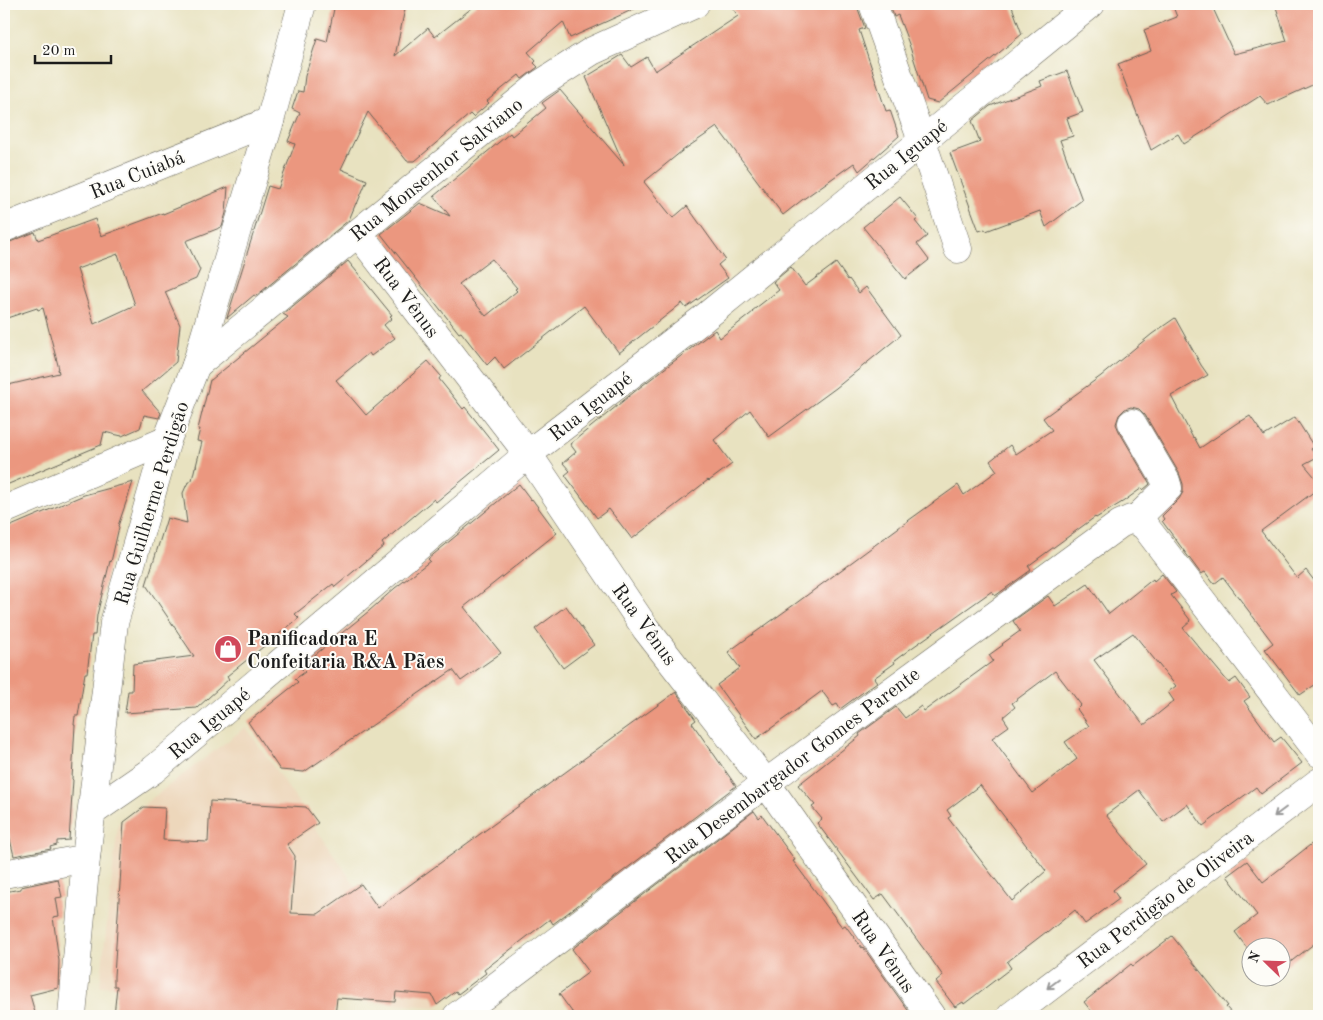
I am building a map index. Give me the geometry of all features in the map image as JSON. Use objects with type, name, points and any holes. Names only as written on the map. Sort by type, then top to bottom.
[{"type":"street","name":"Rua Guilherme Perdigão","points":[[72,1016],[86,858],[114,623],[167,440],[196,365],[270,121],[302,4]]},
{"type":"street","name":"Rua Monsenhor Salviano","points":[[196,365],[539,85],[592,51],[695,4]]},
{"type":"street","points":[[873,4],[958,249]]},
{"type":"street","name":"Rua Iguapé","points":[[92,812],[153,770],[528,454],[704,318],[1090,4]]},
{"type":"street","name":"Rua Cuiabá","points":[[4,228],[270,121]]},
{"type":"street","name":"Rua Vênus","points":[[358,233],[528,454],[646,629],[766,783],[931,1016]]},
{"type":"street","name":"Rua Desembargador Gomes Parente","points":[[457,1016],[766,783],[1120,524],[1133,520],[1168,488],[1166,481],[1132,423]]},
{"type":"street","points":[[4,510],[167,440]]},
{"type":"street","points":[[1133,520],[1144,525],[1319,753]]},
{"type":"street","name":"Rua Perdigão de Oliveira","points":[[1011,1016],[1319,782]]},
{"type":"street","points":[[4,874],[86,858]]},
{"type":"shaded area","points":[[246,727],[439,1007],[100,986],[118,824]]},
{"type":"building","points":[[335,4],[406,4],[395,56],[428,28],[435,37],[477,4],[645,4],[570,38],[563,22],[528,52],[536,61],[534,63],[538,67],[522,79],[519,75],[487,101],[489,103],[473,117],[470,114],[415,161],[407,161],[368,112],[341,169],[367,180],[349,220],[227,318],[268,186],[278,189],[295,144],[288,141],[300,113],[292,109],[298,91],[303,92],[305,76],[317,39],[327,42]]},
{"type":"building","points":[[730,4],[858,4],[865,28],[859,30],[886,111],[890,110],[899,136],[859,171],[854,163],[783,215],[717,127],[682,151],[644,182],[673,218],[687,206],[725,259],[718,265],[728,278],[686,308],[682,303],[619,353],[584,306],[504,369],[495,357],[487,365],[461,332],[459,333],[381,234],[420,203],[450,216],[434,196],[510,133],[512,136],[546,108],[542,103],[560,90],[624,165],[586,77],[622,55],[631,67],[647,57],[655,71],[738,16]],"holes":[[[492,259],[517,288],[515,289],[517,291],[486,316],[459,284]]]},
{"type":"building","points":[[890,4],[1011,4],[1022,34],[938,103],[927,100],[898,15],[894,17]]},
{"type":"building","points":[[1172,4],[1211,4],[1234,54],[1287,41],[1275,4],[1315,4],[1316,12],[1319,11],[1319,82],[1268,105],[1260,96],[1184,144],[1178,134],[1151,150],[1118,64],[1151,51],[1144,30],[1177,17]]},
{"type":"building","points":[[1067,71],[1083,112],[1067,118],[1073,136],[1060,140],[1082,200],[1046,227],[1040,211],[986,231],[985,229],[979,231],[950,153],[980,142],[972,121],[990,106],[1042,86],[1040,81]]},
{"type":"building","points":[[228,187],[226,213],[222,227],[186,241],[200,270],[196,279],[165,292],[180,325],[176,362],[142,391],[161,413],[159,418],[144,415],[140,428],[122,436],[104,432],[101,445],[4,486],[4,386],[59,373],[59,369],[43,308],[38,310],[37,308],[4,319],[4,243],[35,232],[38,240],[95,219],[101,236],[163,214]],"holes":[[[118,254],[135,305],[94,324],[77,269]]]},
{"type":"building","points":[[900,197],[918,219],[915,221],[927,236],[917,244],[929,260],[905,279],[863,227]]},
{"type":"building","points":[[348,261],[392,315],[390,316],[392,318],[384,325],[395,338],[371,356],[369,353],[336,380],[366,415],[428,361],[441,376],[439,379],[463,409],[465,407],[499,450],[436,502],[434,499],[382,543],[384,546],[335,587],[333,584],[295,614],[299,618],[227,676],[229,679],[197,708],[125,713],[128,691],[132,691],[133,664],[194,656],[146,585],[167,518],[187,523],[183,493],[187,484],[192,480],[195,467],[197,466],[202,442],[197,441],[200,429],[198,429],[210,380],[288,317],[283,314]]},
{"type":"building","points":[[836,263],[859,293],[866,287],[901,335],[836,388],[769,437],[750,410],[714,440],[732,464],[708,480],[632,539],[609,509],[597,518],[565,475],[570,471],[563,463],[576,452],[570,444],[715,330],[720,338],[753,312],[779,290],[773,282],[791,267],[805,286]]},
{"type":"building","points":[[1175,318],[1208,375],[1171,396],[1200,448],[1250,416],[1264,436],[1295,417],[1314,447],[1311,449],[1317,457],[1304,464],[1319,482],[1319,488],[1261,531],[1297,578],[1306,570],[1319,587],[1319,682],[1300,695],[1265,649],[1273,643],[1223,577],[1214,584],[1205,572],[1201,574],[1162,521],[1164,519],[1162,516],[1179,499],[1183,492],[1183,484],[1179,473],[1145,415],[1139,409],[1131,407],[1125,409],[1119,415],[1116,424],[1150,484],[1143,490],[1142,488],[1124,501],[1095,517],[1028,566],[1031,570],[995,596],[992,591],[913,647],[874,678],[877,682],[840,709],[837,704],[833,706],[822,691],[756,739],[717,685],[740,668],[728,652],[958,485],[964,495],[997,471],[990,461],[1010,445],[1016,454],[1052,430],[1043,418],[1101,376],[1152,334]]},
{"type":"building","points":[[133,482],[118,526],[97,615],[95,635],[92,635],[87,673],[85,673],[78,716],[75,716],[69,840],[57,841],[57,845],[50,847],[51,849],[14,856],[4,814],[4,529],[84,495]]},
{"type":"building","points":[[519,484],[557,533],[464,607],[501,653],[461,681],[453,670],[304,772],[280,770],[248,722],[298,682],[295,679],[305,672],[300,667],[430,561],[428,559]]},
{"type":"building","points":[[1162,574],[1176,592],[1171,595],[1191,621],[1183,628],[1229,683],[1236,678],[1250,697],[1244,701],[1274,742],[1281,737],[1302,763],[1261,794],[1256,787],[1203,826],[1187,804],[1163,822],[1139,790],[1106,815],[1146,864],[1113,890],[1119,899],[1085,924],[1075,910],[1007,962],[1011,968],[964,1004],[963,1002],[955,1007],[936,982],[943,976],[929,956],[883,894],[874,900],[817,823],[822,819],[812,807],[815,805],[798,785],[860,736],[859,734],[896,707],[905,718],[921,706],[924,711],[993,661],[989,655],[1020,631],[1013,621],[1048,596],[1055,606],[1088,584],[1109,614],[1153,579],[1154,581]],"holes":[[[1133,633],[1176,686],[1168,692],[1174,701],[1144,725],[1094,660]],[[1055,671],[1081,705],[1077,709],[1089,726],[1065,742],[1077,759],[1033,793],[992,738],[1009,726],[1003,717],[1015,707],[1012,703]],[[980,785],[1046,871],[1012,901],[948,818],[951,816],[947,810]]]},
{"type":"building","points":[[566,606],[594,645],[563,668],[535,629]]},
{"type":"building","points":[[676,692],[696,720],[692,723],[736,786],[553,924],[550,919],[484,970],[486,973],[458,994],[456,991],[437,1005],[432,995],[396,992],[395,1002],[337,998],[335,1016],[114,1016],[117,986],[114,986],[114,976],[124,822],[144,807],[165,808],[163,840],[208,842],[210,801],[306,807],[318,823],[287,844],[295,856],[291,913],[318,914],[361,884],[378,908]]},
{"type":"building","points":[[754,811],[759,818],[762,815],[795,860],[793,861],[842,927],[845,925],[863,947],[912,1016],[575,1016],[559,994],[589,972],[572,949]]},
{"type":"building","points":[[1319,838],[1319,940],[1290,962],[1290,938],[1240,939],[1235,932],[1257,915],[1227,876],[1247,861],[1263,882]]},
{"type":"building","points":[[58,879],[62,897],[56,898],[59,916],[53,917],[59,961],[58,988],[30,995],[36,1016],[4,1016],[4,892]]},
{"type":"building","points":[[1172,936],[1234,1016],[1095,1016],[1084,1002],[1131,964],[1133,966]]},
{"type":"place","name":"Panificadora E Confeitaria R&A Pães","points":[[228,649]]}]
